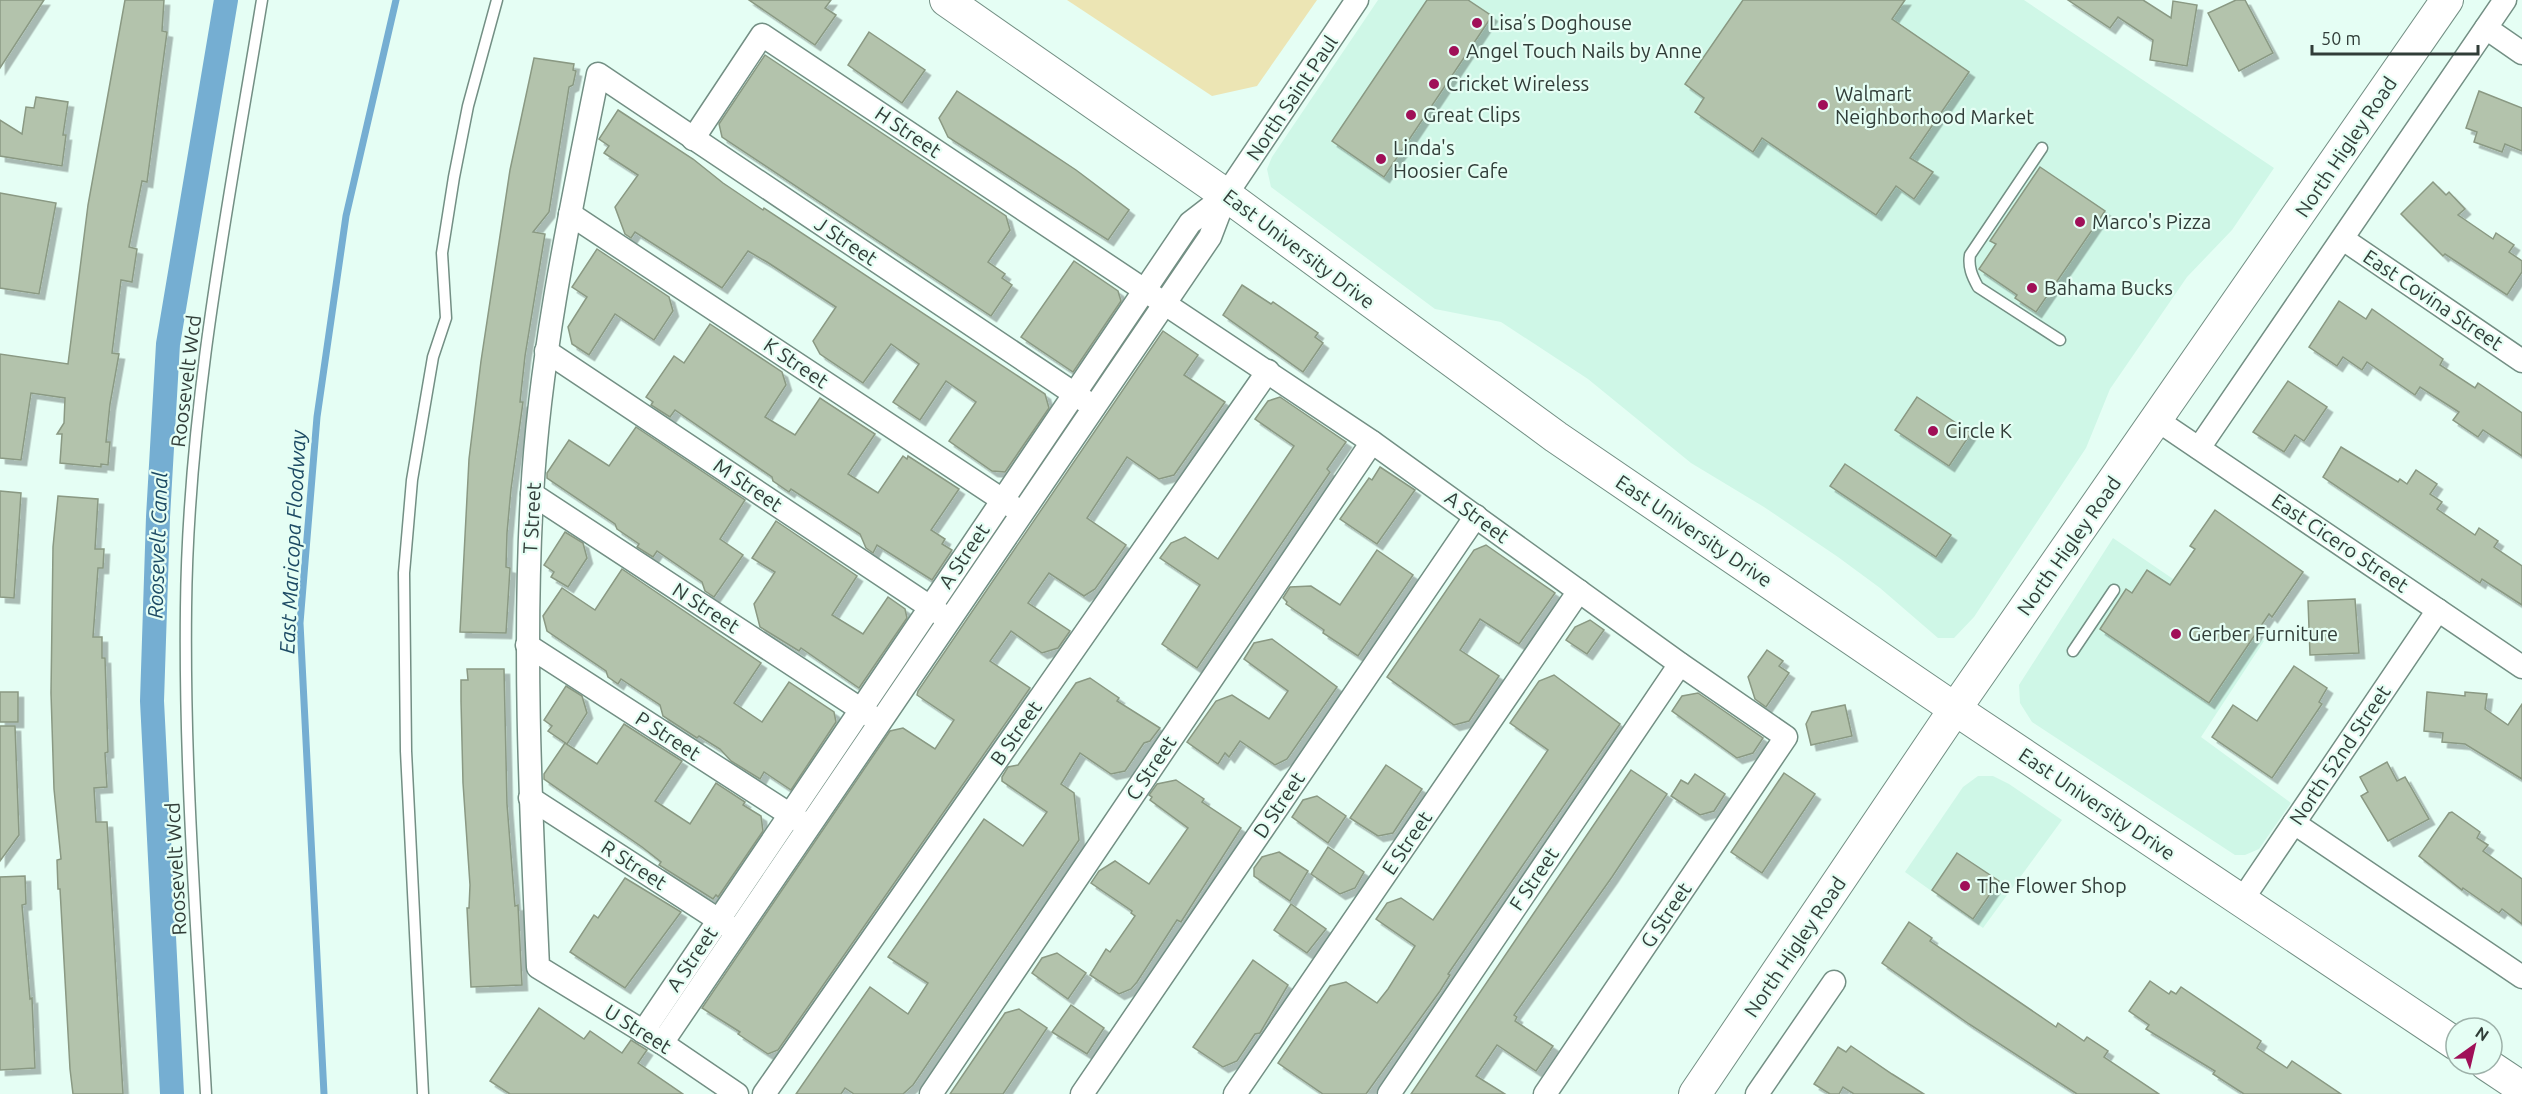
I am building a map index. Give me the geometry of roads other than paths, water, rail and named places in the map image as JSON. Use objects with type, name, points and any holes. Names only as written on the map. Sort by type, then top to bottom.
[{"type":"main road","name":"East University Drive","points":[[946,0],[1226,195],[1556,437],[1955,709],[2444,1036]]},
{"type":"main road","name":"North Higley Road","points":[[1695,1094],[1955,709],[2447,0]]},
{"type":"main road","points":[[2504,1076],[2522,1088]]},
{"type":"street","name":"North Saint Paul","points":[[1226,195],[1357,0]]},
{"type":"street","points":[[2199,448],[2505,0]]},
{"type":"street","points":[[2486,28],[2522,53]]},
{"type":"street","name":"H Street","points":[[693,139],[762,35],[1156,297]]},
{"type":"street","name":"J Street","points":[[598,74],[1094,407]]},
{"type":"street","name":"T Street","points":[[538,967],[530,798],[527,645],[532,494],[546,351],[598,74]]},
{"type":"street","name":"A Street","points":[[653,1038],[799,821],[861,710],[1074,394],[1210,237],[1226,195]]},
{"type":"street","name":"K Street","points":[[570,214],[1022,513]]},
{"type":"street","name":"East Covina Street","points":[[2343,239],[2522,361]]},
{"type":"street","name":"A Street","points":[[1156,297],[1372,442],[1680,664],[1786,737]]},
{"type":"street","name":"A Street","points":[[799,821],[880,722],[1094,407],[1156,297]]},
{"type":"street","name":"M Street","points":[[546,351],[949,620]]},
{"type":"street","name":"B Street","points":[[764,1094],[1268,371]]},
{"type":"street","name":"East Cicero Street","points":[[2157,420],[2522,667]]},
{"type":"street","name":"C Street","points":[[931,1094],[1372,442]]},
{"type":"street","name":"N Street","points":[[532,494],[880,722]]},
{"type":"street","name":"D Street","points":[[1082,1094],[1476,516]]},
{"type":"street","name":"E Street","points":[[1235,1094],[1580,591]]},
{"type":"street","name":"North 52nd Street","points":[[2242,900],[2438,610]]},
{"type":"street","name":"P Street","points":[[527,645],[799,821]]},
{"type":"street","name":"F Street","points":[[1389,1094],[1680,664]]},
{"type":"street","name":"G Street","points":[[1545,1094],[1786,737]]},
{"type":"street","name":"R Street","points":[[530,798],[728,926]]},
{"type":"street","points":[[2294,823],[2522,977]]},
{"type":"street","name":"U Street","points":[[538,967],[653,1038],[737,1094]]},
{"type":"street","points":[[1757,1094],[1834,982]]},
{"type":"lane","name":"Roosevelt Wcd","points":[[206,1094],[190,795],[186,608],[195,448],[219,257],[262,0]]},
{"type":"lane","points":[[423,1094],[406,751],[404,573],[414,469],[433,357],[446,318],[442,253],[452,188],[468,106],[497,0]]},
{"type":"lane","points":[[2042,148],[1970,255],[1969,262],[1971,275],[1978,286],[2060,340]]},
{"type":"lane","points":[[2073,651],[2114,590]]},
{"type":"waterway","name":"Roosevelt Canal","points":[[172,1094],[152,701],[158,517],[168,344],[226,0]]},
{"type":"waterway","name":"East Maricopa Floodway","points":[[324,1094],[300,623],[317,417],[346,216],[396,0]]},
{"type":"place","name":"Lisa’s Doghouse","points":[[1477,23]]},
{"type":"place","name":"Angel Touch Nails by Anne","points":[[1454,51]]},
{"type":"place","name":"Cricket Wireless","points":[[1434,84]]},
{"type":"place","name":"Walmart Neighborhood Market","points":[[1823,105]]},
{"type":"place","name":"Great Clips","points":[[1411,115]]},
{"type":"place","name":"Linda's Hoosier Cafe","points":[[1381,159]]},
{"type":"place","name":"Marco's Pizza","points":[[2080,222]]},
{"type":"place","name":"Bahama Bucks","points":[[2032,288]]},
{"type":"place","name":"Circle K","points":[[1933,431]]},
{"type":"place","name":"Gerber Furniture","points":[[2176,634]]},
{"type":"place","name":"The Flower Shop","points":[[1965,886]]}]
